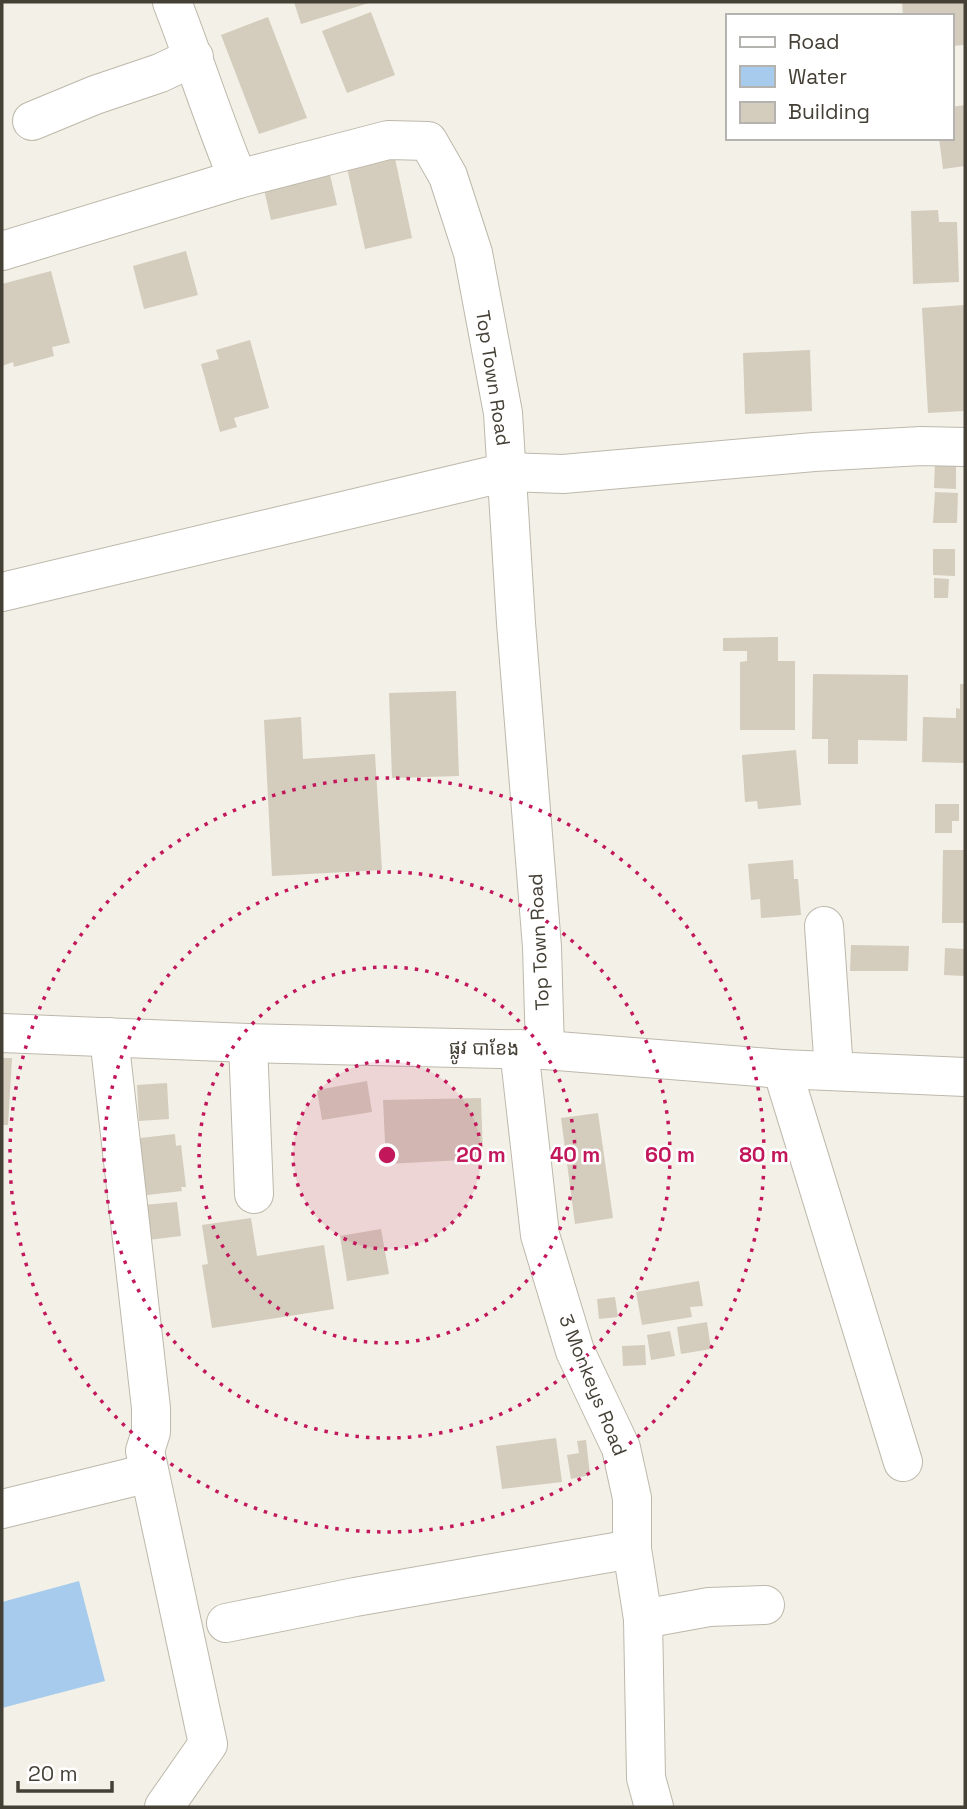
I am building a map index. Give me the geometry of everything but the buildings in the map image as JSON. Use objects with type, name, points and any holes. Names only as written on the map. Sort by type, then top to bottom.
[{"type":"street","points":[[2,251],[238,179],[212,117],[194,57],[172,2]]},
{"type":"street","points":[[32,121],[95,95],[160,73],[194,57]]},
{"type":"street","name":"Top Town Road","points":[[238,179],[388,139],[428,141],[448,176],[472,253],[503,412],[516,623],[542,947],[532,1049]]},
{"type":"street","points":[[2,592],[506,472],[564,474],[814,452],[921,446],[965,447]]},
{"type":"street","points":[[824,926],[834,1071]]},
{"type":"street","name":"ផ្លូវ បាខែង","points":[[2,1033],[248,1043],[532,1049],[782,1069],[965,1077]]},
{"type":"street","points":[[95,1037],[125,1415],[131,1435],[147,1462],[208,1744],[164,1807]]},
{"type":"street","points":[[248,1043],[254,1195]]},
{"type":"street","name":"3 Monkeys Road","points":[[532,1049],[540,1235],[575,1351],[621,1448],[632,1498],[632,1549],[643,1619],[646,1778],[654,1807]]},
{"type":"street","points":[[782,1069],[903,1462]]},
{"type":"street","points":[[2,1509],[147,1462]]},
{"type":"street","points":[[226,1623],[355,1597],[632,1549]]},
{"type":"street","points":[[643,1619],[709,1608],[765,1605]]},
{"type":"water","points":[[79,1581],[105,1681],[2,1708],[2,1602]]}]
